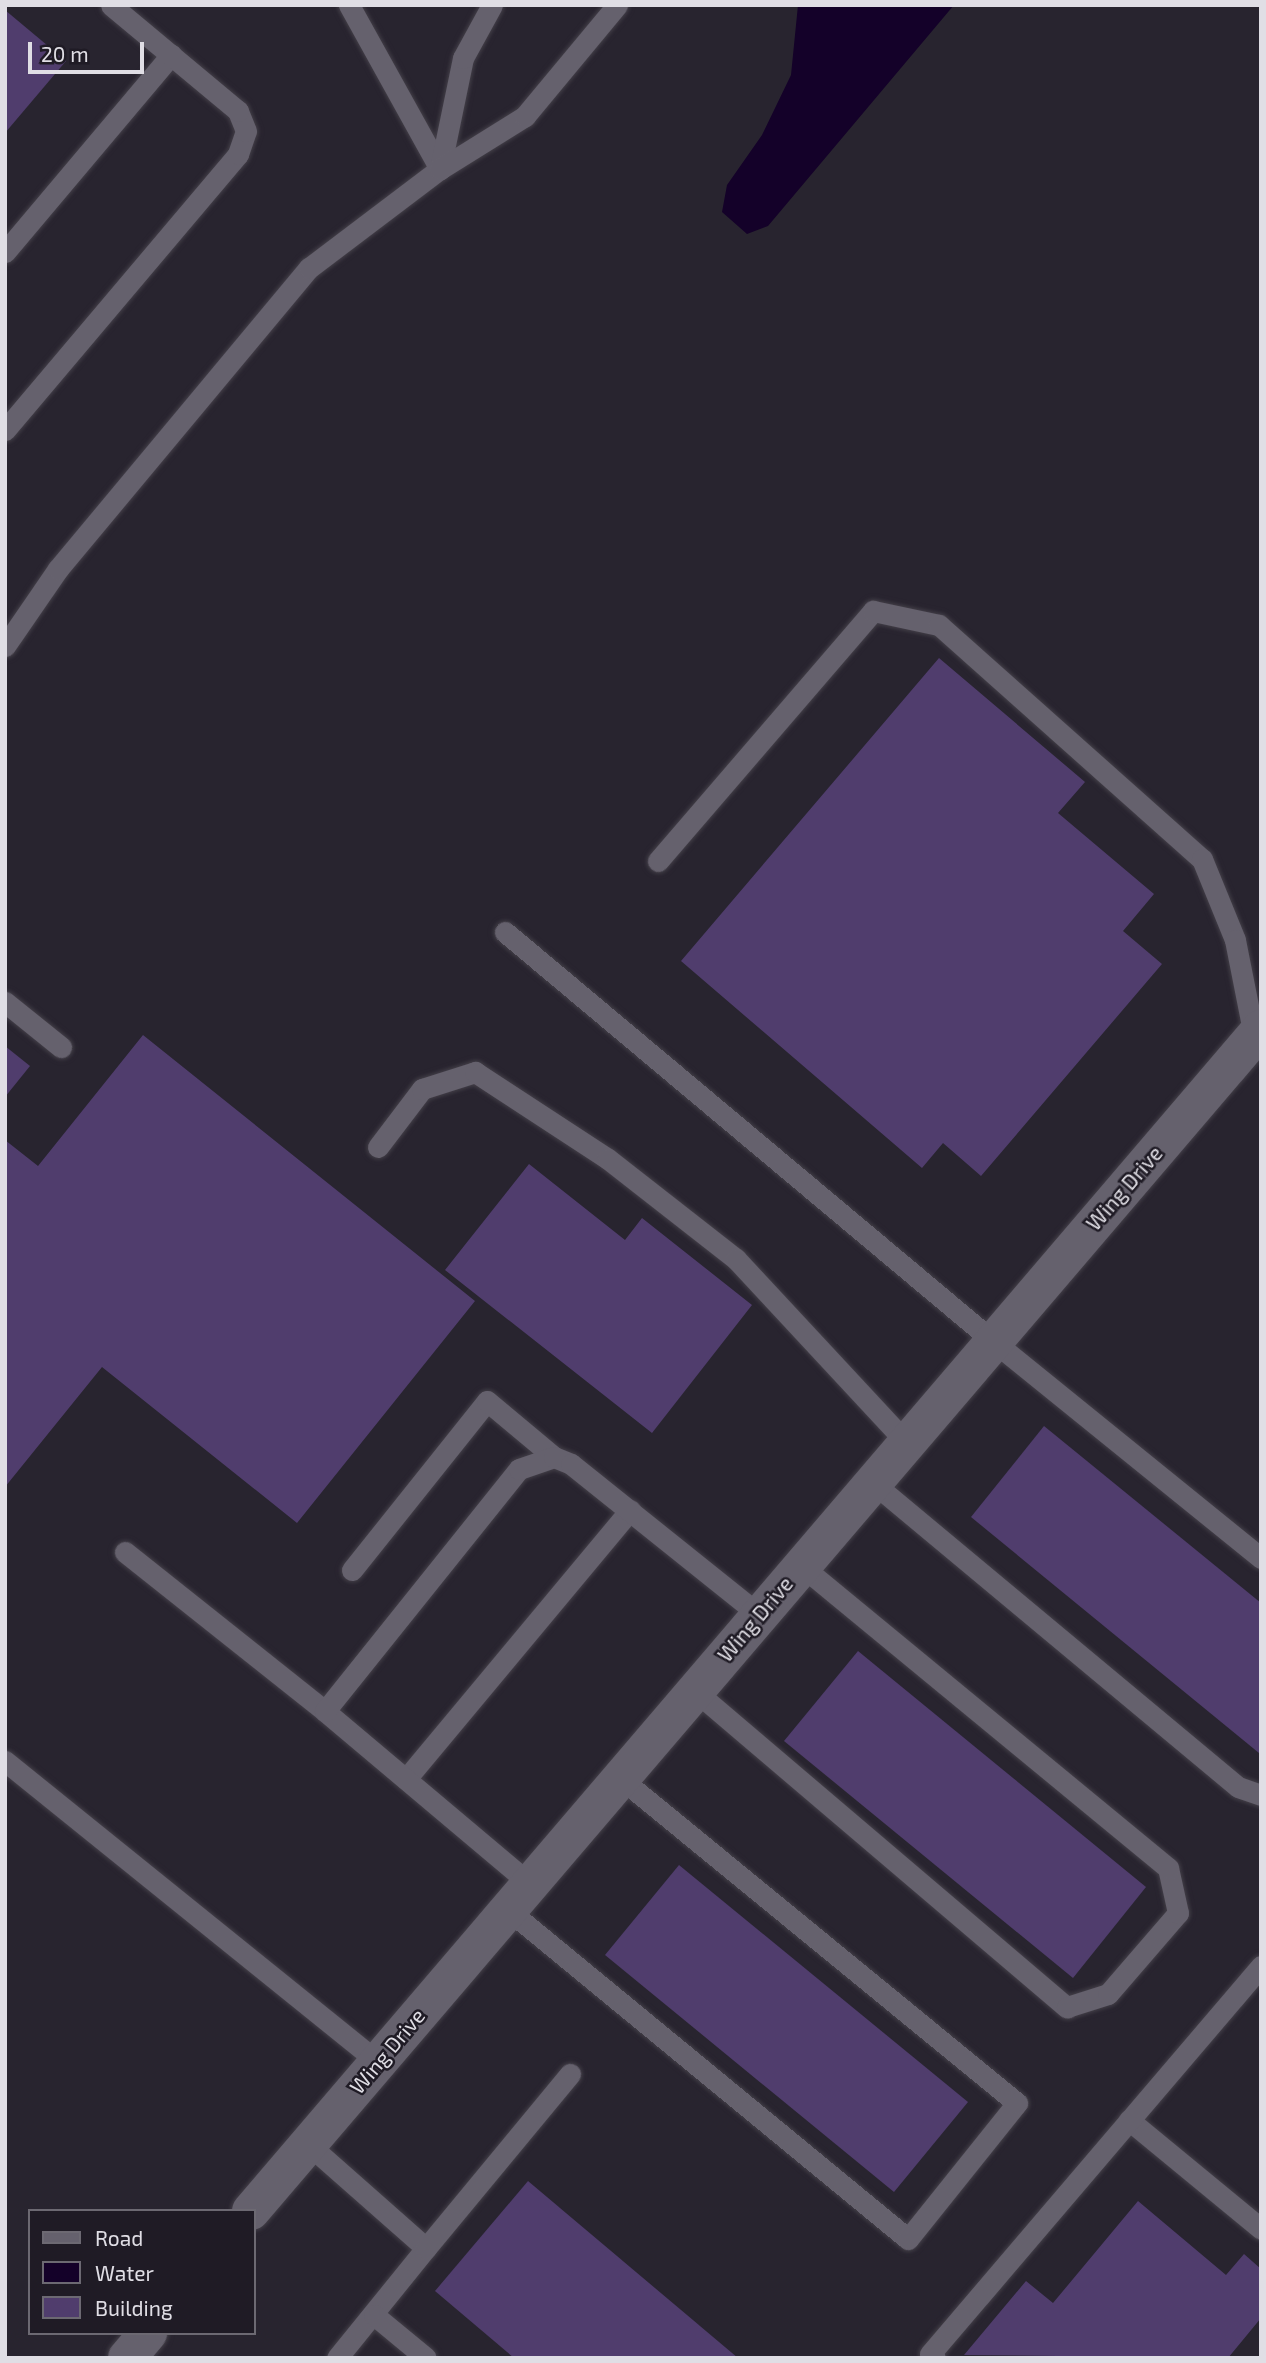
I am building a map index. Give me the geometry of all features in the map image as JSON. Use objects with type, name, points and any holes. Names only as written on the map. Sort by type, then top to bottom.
[{"type":"street","name":"Wing Drive","points":[[253,2209],[758,1614],[1258,1033]]},
{"type":"street","points":[[127,2358],[146,2335]]},
{"type":"lane","points":[[5,430],[239,154],[246,131],[238,111],[111,5]]},
{"type":"lane","points":[[349,5],[440,169]]},
{"type":"lane","points":[[440,169],[463,58],[492,5]]},
{"type":"lane","points":[[5,646],[58,569],[309,268],[440,169],[525,116],[617,5]]},
{"type":"lane","points":[[5,253],[171,55]]},
{"type":"lane","points":[[658,861],[873,611],[940,625],[1202,859],[1235,940],[1258,1033]]},
{"type":"lane","points":[[505,932],[993,1341],[1261,1558]]},
{"type":"lane","points":[[5,1002],[61,1047]]},
{"type":"lane","points":[[379,1147],[422,1089],[475,1072],[608,1159],[737,1259],[906,1442]]},
{"type":"lane","points":[[352,1570],[487,1401],[554,1457],[571,1464],[630,1510],[758,1614]]},
{"type":"lane","points":[[325,1711],[519,1469],[554,1457]]},
{"type":"lane","points":[[872,1482],[1238,1787],[1261,1795]]},
{"type":"lane","points":[[406,1779],[630,1510]]},
{"type":"lane","points":[[125,1552],[406,1779],[518,1896],[908,2239],[1017,2103],[620,1777]]},
{"type":"lane","points":[[694,1690],[1067,2007],[1108,1994],[1178,1913],[1168,1868],[800,1565]]},
{"type":"lane","points":[[5,1761],[378,2062]]},
{"type":"lane","points":[[935,2358],[930,2354],[1261,1966]]},
{"type":"lane","points":[[337,2358],[570,2074]]},
{"type":"lane","points":[[1129,2120],[1261,2229]]},
{"type":"lane","points":[[308,2144],[426,2248]]},
{"type":"lane","points":[[374,2315],[426,2358]]},
{"type":"water","points":[[798,5],[954,5],[768,226],[747,234],[722,212],[727,185],[762,135],[791,75]]},
{"type":"building","points":[[5,10],[66,61],[5,133]]},
{"type":"building","points":[[939,658],[1085,782],[1058,813],[1154,894],[1123,931],[1162,964],[981,1176],[943,1143],[922,1168],[681,961]]},
{"type":"building","points":[[143,1035],[475,1301],[297,1523],[102,1367],[5,1487],[5,1140],[38,1166]]},
{"type":"building","points":[[5,1046],[30,1066],[5,1097]]},
{"type":"building","points":[[529,1164],[625,1240],[642,1218],[752,1305],[652,1433],[445,1270]]},
{"type":"building","points":[[1044,1426],[1261,1603],[1259,1753],[971,1517]]},
{"type":"building","points":[[858,1651],[1146,1887],[1073,1978],[784,1741]]},
{"type":"building","points":[[679,1865],[968,2102],[894,2192],[605,1955]]},
{"type":"building","points":[[528,2181],[738,2358],[514,2358],[435,2291]]},
{"type":"building","points":[[1138,2201],[1226,2275],[1244,2254],[1261,2269],[1261,2318],[1228,2358],[964,2355],[1026,2281],[1053,2303]]}]
